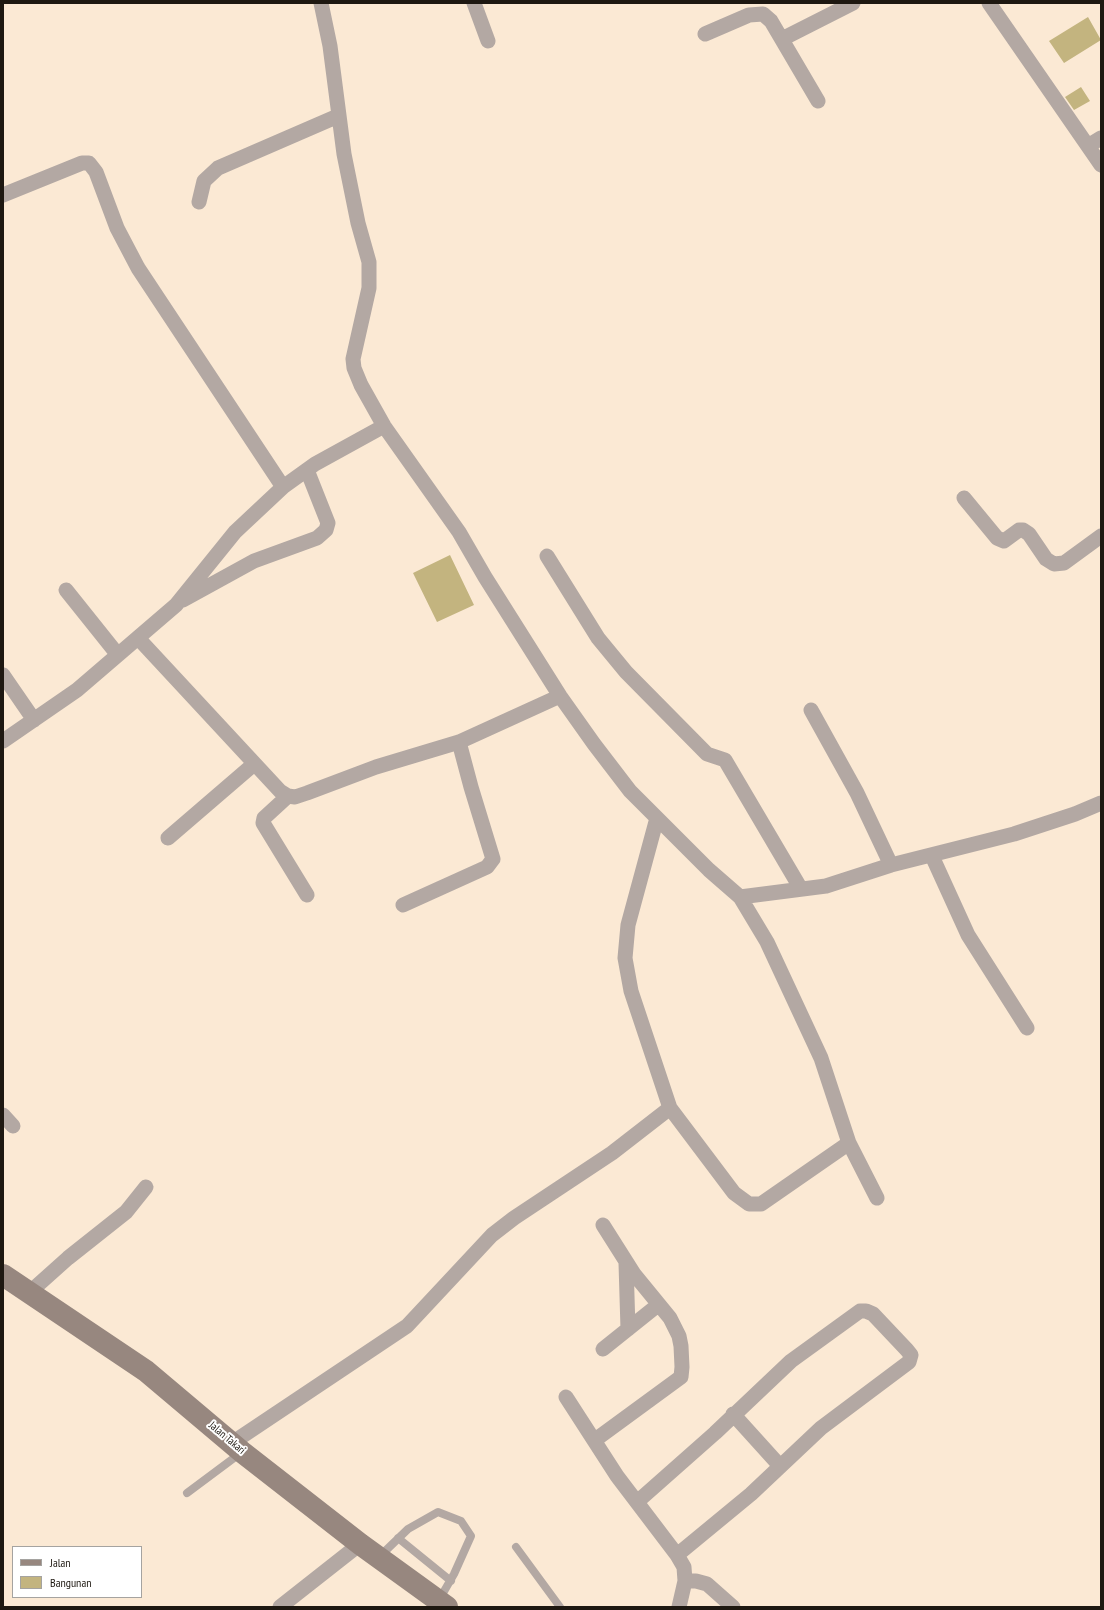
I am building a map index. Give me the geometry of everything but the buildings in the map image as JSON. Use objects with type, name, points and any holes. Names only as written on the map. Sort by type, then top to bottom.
[{"type":"street","points":[[321,3],[330,46],[338,116],[352,199],[369,262],[370,276],[353,359],[354,368],[361,385],[384,426],[459,532],[485,577],[560,696],[630,791],[709,870],[740,897],[767,942],[821,1058],[849,1144],[877,1198]]},
{"type":"street","points":[[474,3],[488,41]]},
{"type":"street","points":[[782,39],[853,3]]},
{"type":"street","points":[[989,3],[1101,165]]},
{"type":"street","points":[[705,34],[749,15],[762,14],[772,21],[818,101]]},
{"type":"street","points":[[199,202],[204,181],[218,168],[338,116]]},
{"type":"street","points":[[1088,146],[1101,138]]},
{"type":"street","points":[[3,195],[82,163],[89,163],[96,172],[117,228],[138,268],[283,487]]},
{"type":"street","points":[[3,741],[77,690],[176,605],[235,532],[283,487],[307,470],[384,426]]},
{"type":"street","points":[[176,605],[254,561],[317,538],[326,530],[328,523],[307,470]]},
{"type":"street","points":[[964,498],[997,538],[1004,541],[1019,530],[1023,530],[1029,534],[1046,559],[1054,564],[1064,563],[1101,536]]},
{"type":"street","points":[[547,556],[598,638],[626,672],[707,754],[725,760],[801,889]]},
{"type":"street","points":[[66,590],[118,655]]},
{"type":"street","points":[[138,638],[254,764],[280,791],[288,796],[296,796],[307,793],[376,767],[459,742],[560,696]]},
{"type":"street","points":[[3,675],[34,720]]},
{"type":"street","points":[[811,710],[857,793],[891,865]]},
{"type":"street","points":[[403,905],[487,867],[493,859],[459,742]]},
{"type":"street","points":[[168,838],[254,764]]},
{"type":"street","points":[[288,796],[264,818],[263,823],[307,895]]},
{"type":"street","points":[[740,897],[826,886],[891,865],[932,856],[1014,834],[1075,814],[1101,803]]},
{"type":"street","points":[[657,818],[628,925],[624,958],[631,991],[670,1108],[734,1193],[749,1204],[761,1204],[849,1144]]},
{"type":"street","points":[[932,856],[968,935],[1027,1028]]},
{"type":"street","points":[[237,1447],[407,1326],[492,1235],[514,1218],[612,1153],[670,1108]]},
{"type":"street","points":[[30,1292],[68,1258],[126,1212],[146,1187]]},
{"type":"street","points":[[595,1440],[681,1377],[681,1346],[679,1336],[670,1318],[658,1305],[626,1262],[603,1225]]},
{"type":"street","points":[[626,1262],[628,1329]]},
{"type":"street","name":"Jalan Takari","points":[[3,1274],[146,1371],[237,1447],[360,1544],[443,1604]]},
{"type":"street","points":[[603,1349],[658,1305]]},
{"type":"street","points":[[637,1502],[791,1362],[860,1311],[866,1311],[873,1314],[911,1355],[909,1362],[821,1428],[751,1494],[677,1555]]},
{"type":"street","points":[[566,1397],[617,1476],[677,1555],[684,1567],[685,1581],[680,1607]]},
{"type":"street","points":[[733,1414],[780,1466]]},
{"type":"street","points":[[280,1607],[360,1544]]},
{"type":"street","points":[[685,1581],[696,1581],[707,1584],[733,1607]]},
{"type":"lane","points":[[187,1493],[237,1447]]},
{"type":"lane","points":[[378,1557],[408,1529],[438,1512],[461,1521],[470,1536],[443,1604]]},
{"type":"lane","points":[[398,1538],[451,1581]]},
{"type":"lane","points":[[516,1547],[560,1607]]}]
